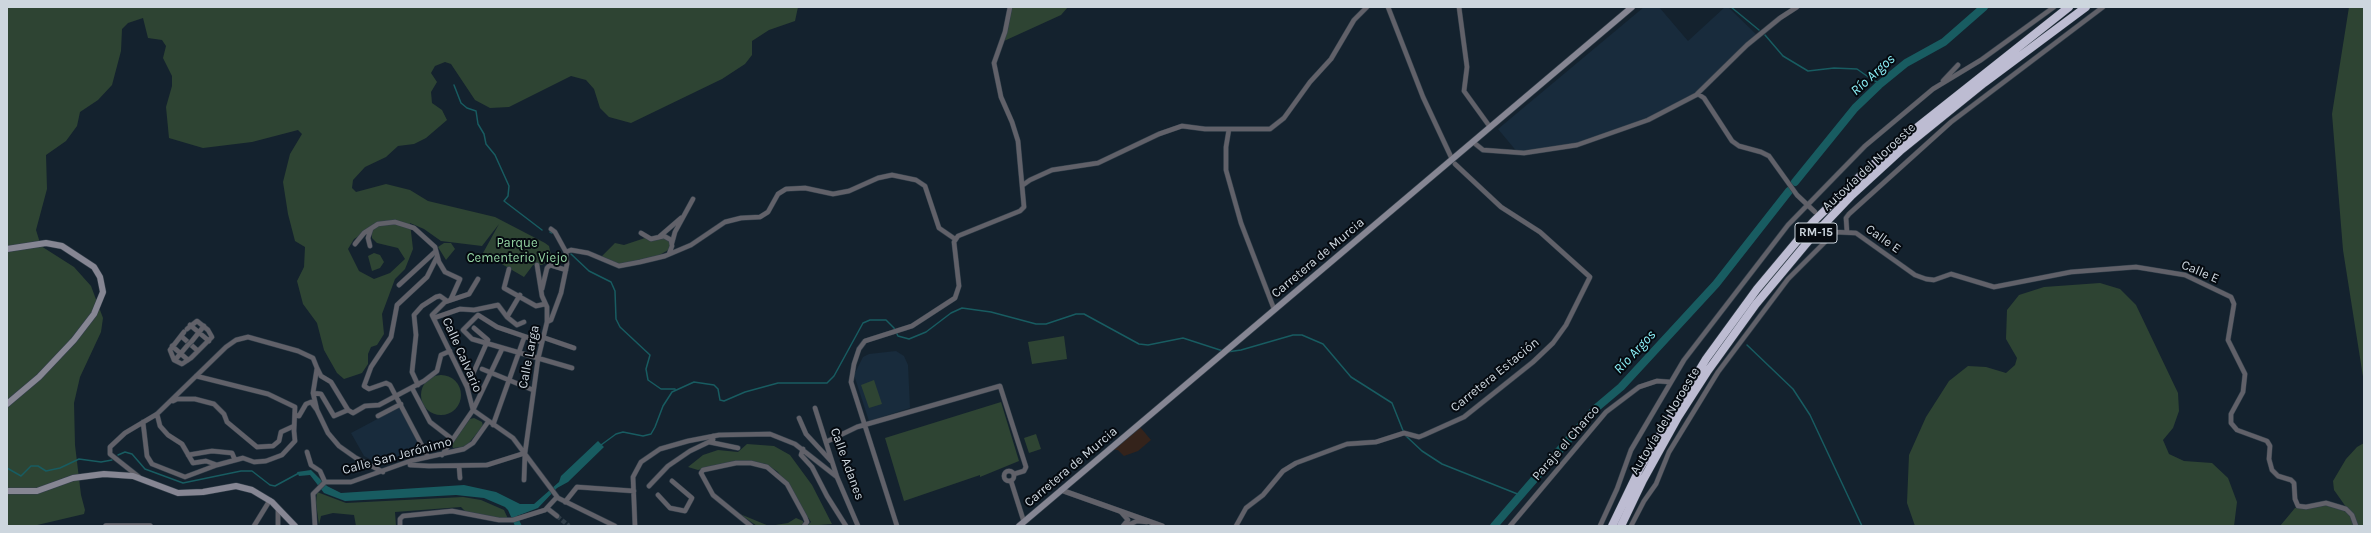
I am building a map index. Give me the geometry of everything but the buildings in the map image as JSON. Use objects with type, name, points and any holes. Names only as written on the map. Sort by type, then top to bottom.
[{"type":"highway","name":"Autovía del Noroeste","points":[[1612,526],[1640,468],[1706,359],[1757,289],[1813,222],[1862,174],[1905,137],[2069,7]]},
{"type":"highway","name":"Autovía del Noroeste","points":[[1622,526],[1643,480],[1678,417],[1756,304],[1811,238],[1852,195],[1900,151],[1984,83],[2086,7]]},
{"type":"main road","name":"Carretera de Murcia","points":[[1022,524],[1274,309],[1454,162],[1490,127],[1632,7]]},
{"type":"main road","points":[[7,249],[46,243],[62,246],[94,267],[100,278],[103,292],[94,314],[74,340],[39,377],[7,404]]},
{"type":"main road","points":[[7,491],[38,491],[73,478],[91,475],[119,474],[142,480],[170,491],[187,493],[231,486],[242,487],[270,500],[278,506],[295,526]]},
{"type":"street","points":[[955,239],[969,230],[1022,209],[1024,205],[1018,141],[1012,122],[1001,97],[994,63],[1005,32],[1010,7]]},
{"type":"street","points":[[1023,185],[1048,172],[1098,163],[1159,134],[1178,127],[1265,130],[1275,126],[1331,59],[1354,20],[1367,7]]},
{"type":"street","points":[[1388,7],[1424,97],[1454,162]]},
{"type":"street","points":[[1459,7],[1467,67],[1464,91],[1490,127]]},
{"type":"street","points":[[1473,142],[1483,150],[1524,153],[1577,145],[1648,120],[1697,94],[1747,45],[1780,18],[1798,7]]},
{"type":"street","points":[[1940,84],[1987,56],[2054,7]]},
{"type":"street","points":[[1847,232],[1846,218],[1849,214],[1951,122],[2103,7]]},
{"type":"street","points":[[1600,526],[1617,489],[1632,450],[1670,382],[1684,360],[1768,248],[1807,205],[1865,146],[1940,84],[1958,65]]},
{"type":"street","points":[[1697,94],[1704,98],[1732,141],[1739,146],[1761,152],[1769,156],[1807,205],[1815,212]]},
{"type":"street","points":[[1229,128],[1226,147],[1226,170],[1241,223],[1274,309]]},
{"type":"street","name":"Carretera Estación","points":[[1236,526],[1246,508],[1263,495],[1283,471],[1296,463],[1347,444],[1376,442],[1404,433],[1419,437],[1464,417],[1553,343],[1566,325],[1590,277],[1540,232],[1501,207],[1454,162]]},
{"type":"street","points":[[566,252],[571,250],[588,253],[611,265],[619,266],[669,254],[691,245],[725,222],[764,215],[776,197],[786,189],[801,187],[832,194],[849,191],[878,178],[892,175],[916,180],[926,186],[940,228],[955,239],[959,286],[955,298],[912,326],[867,340],[859,349],[851,382],[897,526]]},
{"type":"street","points":[[669,254],[673,235],[694,199]]},
{"type":"street","points":[[641,232],[651,239],[659,236],[685,214]]},
{"type":"street","points":[[355,244],[364,233],[385,223],[404,224],[414,228],[433,244],[437,257],[445,272],[460,279],[449,300]]},
{"type":"street","points":[[1631,526],[1644,501],[1656,484],[1669,452],[1718,372],[1788,278],[1835,232],[1829,227]]},
{"type":"street","points":[[370,246],[368,238],[372,228]]},
{"type":"street","points":[[547,322],[551,320],[566,270],[566,252],[555,232],[550,229]]},
{"type":"street","name":"Calle E","points":[[1835,232],[1856,233],[1915,275],[1926,279],[1934,280],[1951,274],[1994,287],[2071,272],[2136,267],[2185,275],[2231,297],[2234,304],[2228,340],[2245,374],[2243,392],[2231,414],[2231,423],[2237,430],[2267,441],[2270,446],[2269,459],[2272,470],[2278,476],[2291,480],[2294,483],[2295,499],[2298,506],[2306,507],[2326,503],[2346,509],[2352,515],[2356,526]]},
{"type":"street","points":[[659,236],[666,237],[672,243]]},
{"type":"street","points":[[399,285],[436,251]]},
{"type":"street","points":[[428,457],[401,404],[388,383],[369,389],[364,386],[371,367],[392,336],[397,305],[427,277],[437,257]]},
{"type":"street","name":"Calle Larga","points":[[524,480],[525,453],[538,359],[547,322],[546,304],[537,265]]},
{"type":"street","points":[[542,291],[547,268],[550,266],[566,270]]},
{"type":"street","points":[[509,269],[504,288],[514,294],[520,295],[536,306],[546,304]]},
{"type":"street","points":[[418,384],[412,372],[416,335],[414,315],[436,297],[440,296],[449,300],[469,294],[478,279]]},
{"type":"street","points":[[507,317],[520,295]]},
{"type":"street","name":"Calle Calvario","points":[[449,300],[435,311],[434,318],[467,387],[474,410]]},
{"type":"street","points":[[434,318],[460,309],[474,310],[498,305],[507,317],[517,325],[524,322]]},
{"type":"street","points":[[572,368],[502,349],[487,342],[466,336],[463,330],[478,315],[497,327],[524,338],[542,340],[574,348]]},
{"type":"street","points":[[197,321],[204,326],[211,333],[209,341],[182,364],[175,360],[170,354],[172,346],[197,321]]},
{"type":"street","points":[[175,360],[204,326]]},
{"type":"street","points":[[467,387],[488,340],[474,328]]},
{"type":"street","points":[[186,331],[199,332],[209,341]]},
{"type":"street","points":[[186,331],[198,351]]},
{"type":"street","points":[[142,480],[125,464],[110,454],[109,450],[120,436],[157,414],[226,347],[236,340],[248,337],[298,351],[313,358],[321,376],[331,382],[348,410],[353,413],[365,406],[379,405],[435,374],[441,355],[450,351]]},
{"type":"street","points":[[493,424],[524,338]]},
{"type":"street","points":[[172,346],[188,360]]},
{"type":"street","points":[[442,455],[474,410],[502,349]]},
{"type":"street","points":[[317,368],[313,393],[317,410],[328,433],[339,446],[356,458],[383,472]]},
{"type":"street","points":[[482,369],[534,390]]},
{"type":"street","points":[[143,422],[147,456],[154,466],[188,477],[217,465],[242,458],[254,462],[266,461],[282,455],[296,442],[294,426],[295,407],[268,394],[196,376]]},
{"type":"street","name":"Paraje el Charco","points":[[1510,526],[1606,412],[1639,387],[1657,381],[1670,382]]},
{"type":"street","points":[[826,442],[865,425],[1002,386],[1026,466],[1024,470],[1014,474],[1011,480],[1022,524]]},
{"type":"street","points":[[412,388],[430,422],[452,439]]},
{"type":"street","points":[[313,393],[321,394],[334,416],[348,410]]},
{"type":"street","points":[[166,405],[177,399],[195,399],[214,404],[224,414],[226,422],[257,447],[273,446],[279,440],[281,432],[294,426]]},
{"type":"street","points":[[294,415],[300,416],[304,407],[309,402],[317,410]]},
{"type":"street","points":[[378,416],[401,404]]},
{"type":"street","name":"Calle Adanes","points":[[815,408],[837,477],[858,526]]},
{"type":"street","points":[[474,410],[488,422],[510,435],[554,493],[565,502],[615,526]]},
{"type":"street","points":[[157,414],[160,426],[168,435],[182,444],[193,462],[206,460],[217,465]]},
{"type":"street","points":[[467,418],[478,415]]},
{"type":"street","points":[[799,418],[806,434],[832,462]]},
{"type":"street","name":"Calle San Jerónimo","points":[[324,482],[344,483],[383,472],[410,461],[442,455],[469,447],[488,422]]},
{"type":"street","points":[[635,526],[634,477],[646,457],[660,449],[713,436],[770,434],[803,449],[837,477]]},
{"type":"street","points":[[649,486],[660,473],[680,456],[714,440],[713,436]]},
{"type":"street","points":[[709,442],[738,448]]},
{"type":"street","points":[[803,449],[801,455],[812,467],[844,525]]},
{"type":"street","points":[[188,455],[212,451],[232,453],[235,460]]},
{"type":"street","points":[[307,452],[311,465],[320,471],[324,482],[319,486],[313,498],[316,526]]},
{"type":"street","points":[[410,461],[410,465],[487,466],[525,453]]},
{"type":"street","points":[[751,526],[713,495],[701,473],[703,470],[724,464],[762,464],[787,484],[805,517],[807,522],[804,526]]},
{"type":"street","points":[[459,466],[460,478]]},
{"type":"street","points":[[1011,480],[1005,479],[1004,474],[1009,471],[1014,474]]},
{"type":"street","points":[[658,495],[670,508],[685,511],[692,498],[672,481]]},
{"type":"street","points":[[565,502],[577,487],[634,491]]},
{"type":"street","points":[[1061,490],[1162,526]]},
{"type":"street","points":[[548,509],[554,493]]},
{"type":"street","points":[[254,526],[270,500]]},
{"type":"street","points":[[278,506],[278,526]]},
{"type":"street","points":[[548,509],[557,516]]},
{"type":"street","points":[[400,526],[400,518],[452,511],[509,521],[548,509]]},
{"type":"street","points":[[1120,511],[1128,520],[1125,526]]},
{"type":"street","points":[[1125,526],[1137,521],[1150,522]]},
{"type":"street","points":[[106,526],[150,526]]},
{"type":"shaded area","points":[[1644,7],[1659,7],[1688,41],[1725,7],[1728,7],[1758,36],[1697,94],[1666,112],[1585,143],[1518,153],[1498,129]]},
{"type":"shaded area","points":[[896,351],[904,356],[908,365],[910,408],[869,421],[854,375],[863,357],[869,354]]},
{"type":"shaded area","points":[[400,407],[422,451],[410,457],[370,459],[364,456],[351,433]]},
{"type":"shaded area","points":[[1140,427],[1151,440],[1138,451],[1124,456],[1118,450],[1112,450]]},
{"type":"shaded area","points":[[598,441],[604,447],[568,482],[557,488],[538,508],[517,516],[522,526],[515,526],[508,510],[505,507],[484,498],[456,495],[345,501],[324,493],[310,475],[299,476],[297,472],[311,470],[327,486],[341,493],[464,485],[496,492],[520,504],[534,504],[559,482],[561,476]]},
{"type":"green space","name":"Parque Cementerio Viejo","points":[[7,7],[798,7],[795,21],[769,30],[752,41],[752,55],[745,64],[722,79],[631,123],[609,117],[600,108],[594,89],[586,80],[571,76],[509,107],[490,108],[475,100],[451,64],[445,62],[435,66],[431,73],[437,82],[431,92],[432,103],[442,110],[447,120],[426,138],[414,144],[398,146],[386,157],[365,167],[353,180],[352,188],[356,192],[386,184],[410,190],[428,201],[495,217],[545,243],[549,246],[552,259],[542,265],[533,265],[524,277],[483,253],[499,224],[482,246],[441,241],[424,229],[410,223],[413,249],[405,269],[395,279],[382,314],[384,334],[377,345],[371,347],[368,354],[368,364],[362,373],[344,379],[337,373],[324,350],[317,323],[303,304],[297,281],[304,267],[305,247],[295,241],[288,214],[283,182],[290,154],[302,134],[298,130],[252,142],[203,148],[169,138],[166,107],[172,86],[172,76],[163,58],[166,46],[162,40],[148,38],[143,18],[128,23],[122,29],[121,51],[112,85],[98,100],[80,112],[77,126],[66,141],[46,155],[47,189],[36,230],[41,246],[74,267],[91,286],[103,318],[101,332],[80,377],[74,403],[75,445],[81,495],[85,510],[84,514],[33,526],[7,526]],"holes":[[[372,228],[372,238],[377,243],[398,248],[405,259],[390,273],[374,279],[359,271],[348,249],[354,239]]]},
{"type":"green space","points":[[1010,7],[1068,7],[1061,15],[1004,41]]},
{"type":"green space","points":[[2349,7],[2364,7],[2364,383],[2343,250],[2332,114]]},
{"type":"green space","points":[[645,238],[651,241],[665,238],[670,242],[670,249],[656,257],[619,264],[601,257],[615,243],[624,245]]},
{"type":"green space","points":[[444,243],[451,243],[455,249],[446,260],[438,247]]},
{"type":"green space","points":[[374,253],[380,255],[384,262],[380,268],[372,271],[368,256]]},
{"type":"green space","points":[[2100,283],[2120,289],[2136,305],[2178,393],[2179,411],[2173,428],[2163,440],[2169,454],[2184,461],[2212,463],[2228,478],[2237,502],[2234,526],[1915,526],[1907,503],[1909,455],[1926,417],[1949,381],[1968,366],[1986,367],[2006,373],[2015,365],[2017,358],[2006,339],[2007,310],[2019,295],[2044,287]]},
{"type":"green space","points":[[1064,336],[1067,359],[1032,364],[1028,342]]},
{"type":"green space","points":[[441,375],[449,377],[455,381],[459,387],[461,395],[459,403],[455,409],[449,413],[441,415],[433,413],[427,409],[423,403],[421,395],[423,387],[427,381],[433,377]]},
{"type":"green space","points":[[874,380],[882,404],[869,408],[861,385]]},
{"type":"green space","points":[[1001,402],[1019,461],[980,477],[980,475],[904,501],[885,438]]},
{"type":"green space","points":[[474,418],[482,422],[483,426],[464,447],[453,448],[452,444],[470,419]]},
{"type":"green space","points":[[1036,434],[1041,449],[1029,453],[1024,438]]},
{"type":"green space","points":[[2364,443],[2364,526],[2280,526],[2295,508],[2326,503],[2351,514],[2334,490],[2333,481],[2346,459],[2357,447]]},
{"type":"green space","points":[[747,444],[774,446],[790,455],[812,485],[832,524],[807,526],[811,522],[778,472],[766,464],[738,461],[698,470],[688,467],[703,455],[718,450],[738,452]]},
{"type":"green space","points":[[317,492],[346,503],[463,497],[481,500],[504,510],[509,521],[468,514],[461,507],[395,512],[396,526],[356,526],[354,515],[333,513],[321,516],[319,525],[316,503]]},
{"type":"green space","points":[[740,514],[769,526],[757,526]]},
{"type":"green space","points":[[796,518],[803,521],[803,524],[799,526],[769,526],[788,523]]},
{"type":"waterway","points":[[1731,7],[1759,30]]},
{"type":"waterway","name":"Río Argos","points":[[1795,182],[1855,108],[1879,85],[1906,63],[1944,42],[1984,7]]},
{"type":"waterway","points":[[1765,35],[1783,56],[1808,71],[1834,68],[1857,69],[1874,81],[1882,83]]},
{"type":"waterway","points":[[454,85],[461,103],[467,108],[476,111],[478,124],[484,134],[486,144],[495,155],[509,186],[508,196],[504,201],[542,230]]},
{"type":"waterway","name":"Río Argos","points":[[1494,526],[1595,409],[1621,387],[1716,284],[1789,191]]},
{"type":"waterway","points":[[571,254],[589,271],[611,282],[615,291],[616,319],[620,327],[650,355],[646,369],[648,380],[661,389],[675,389]]},
{"type":"waterway","points":[[601,445],[616,434],[623,432],[643,436],[651,434],[663,406],[672,392],[694,382],[714,385],[718,389],[720,400],[724,401],[745,392],[778,383],[827,383],[834,376],[863,323],[870,320],[886,320],[894,328],[898,336],[909,339],[926,332],[951,313],[962,308],[991,312],[1036,324],[1046,324],[1076,314],[1084,314],[1139,344],[1148,345],[1183,338],[1223,351]]},
{"type":"waterway","points":[[1227,352],[1241,350],[1293,335],[1302,335],[1323,344],[1351,377],[1392,403],[1404,433]]},
{"type":"waterway","points":[[1747,345],[1793,389],[1810,415],[1862,526]]},
{"type":"waterway","points":[[1406,436],[1422,451],[1442,464],[1520,495]]},
{"type":"waterway","points":[[118,455],[125,452],[132,454],[145,469],[183,483],[241,471],[252,471],[270,485],[275,486],[299,473]]},
{"type":"waterway","points":[[7,468],[21,476],[31,466],[38,466],[46,471],[60,468],[79,459],[101,462],[112,460]]},
{"type":"tunnel","points":[[557,516],[569,526]]}]
